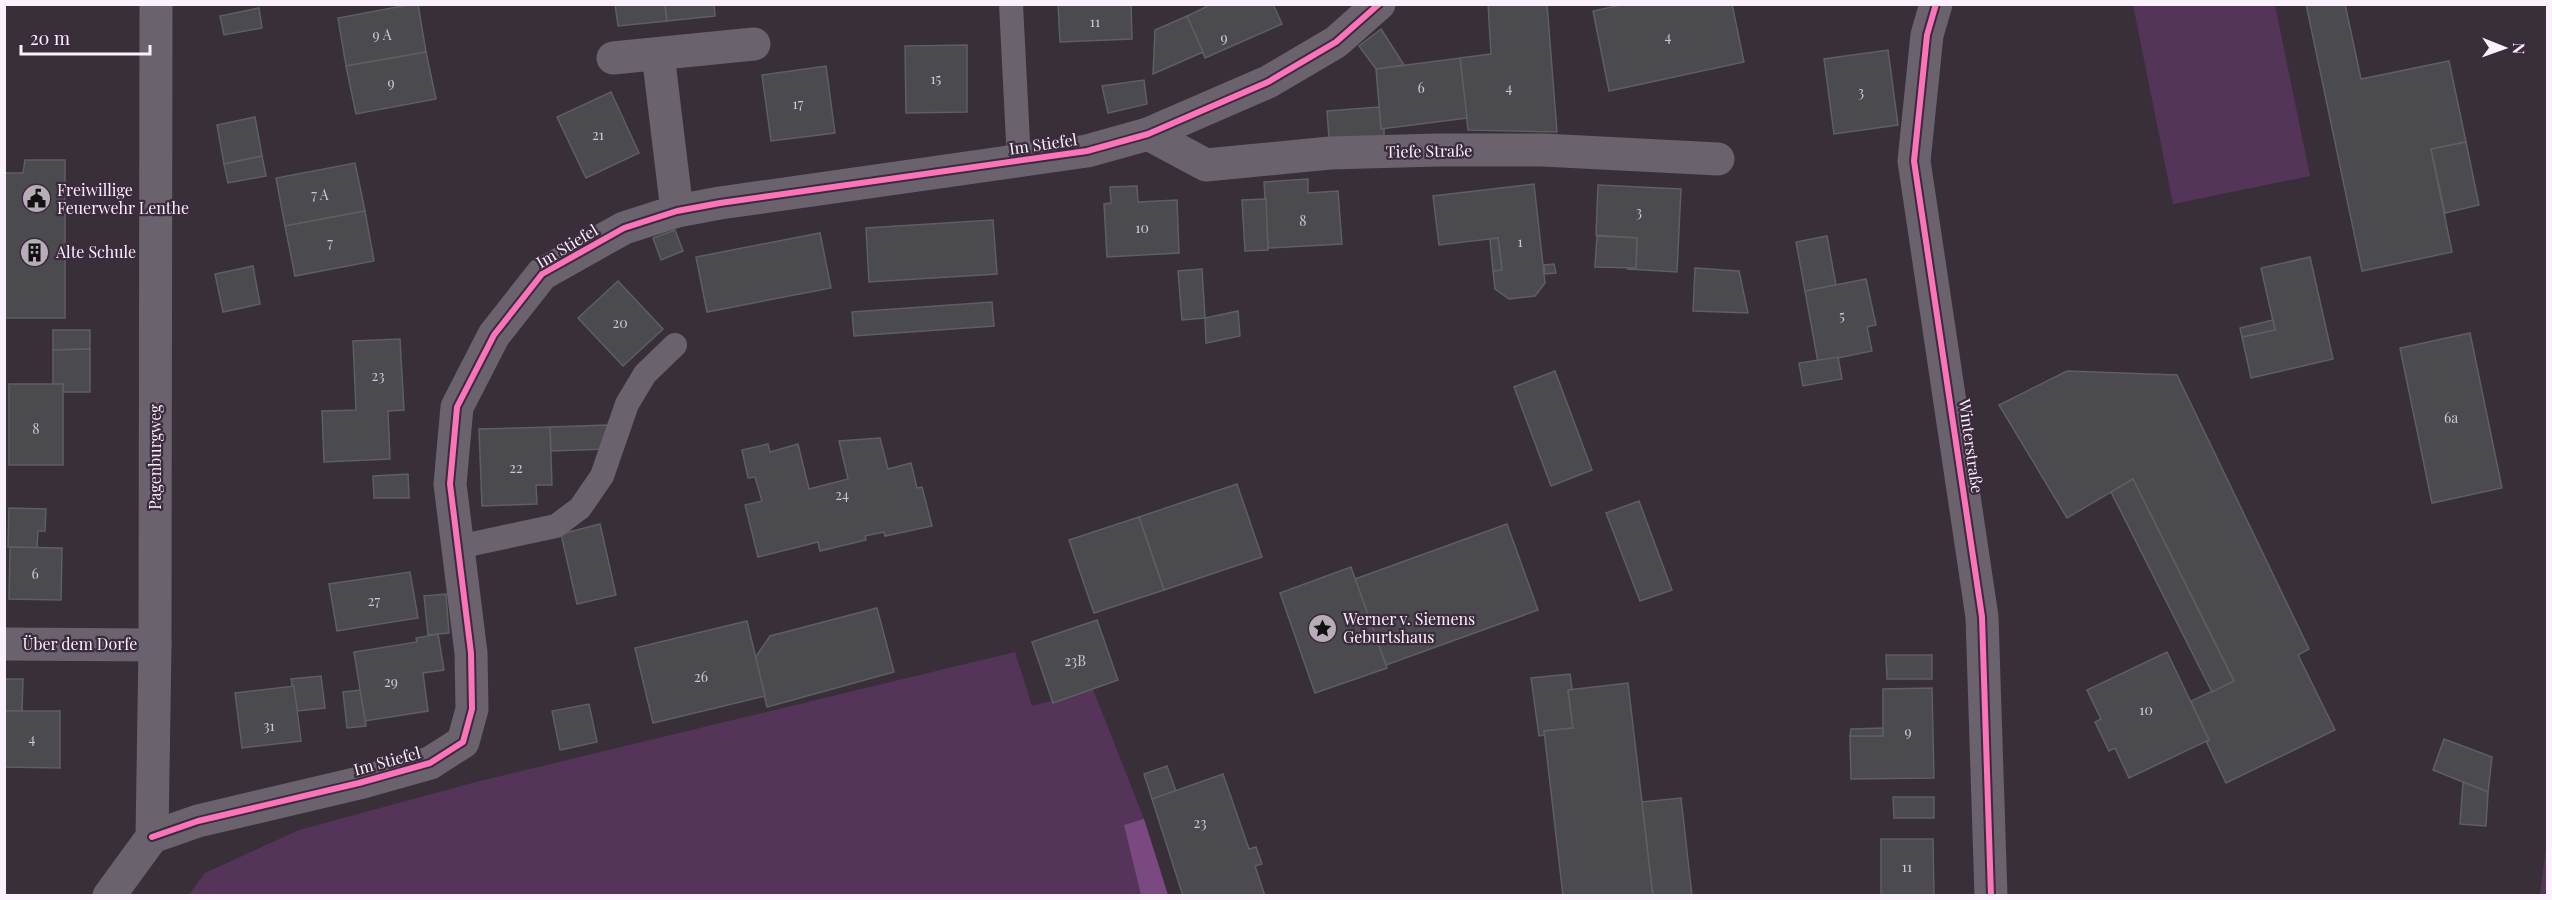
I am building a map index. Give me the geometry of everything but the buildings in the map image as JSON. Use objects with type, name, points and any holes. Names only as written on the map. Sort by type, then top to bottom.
[{"type":"street","name":"Pagenburgweg","points":[[152,837],[155,645],[156,4]]},
{"type":"street","name":"Im Stiefel","points":[[152,837],[198,821],[359,783],[430,763],[463,742],[472,709],[471,653],[450,484],[457,407],[494,335],[542,274],[624,228],[677,211],[1087,152],[1148,134],[1268,82],[1336,42],[1379,4]]},
{"type":"street","name":"Winterstraße","points":[[1936,4],[1927,35],[1914,161],[1982,617],[1991,896]]},
{"type":"street","points":[[613,58],[754,44]]},
{"type":"street","points":[[658,54],[677,211]]},
{"type":"street","name":"Tiefe Straße","points":[[1148,134],[1206,165],[1330,153],[1438,150],[1544,150],[1718,159]]},
{"type":"street","name":"Über dem Dorfe","points":[[4,644],[155,645]]},
{"type":"street","points":[[109,896],[152,837]]},
{"type":"lane","points":[[1011,4],[1019,161]]},
{"type":"lane","points":[[458,547],[556,526],[580,508],[602,476],[627,404],[636,388],[645,374],[675,345]]},
{"type":"shaded area","points":[[2133,5],[2275,5],[2310,176],[2173,204]]},
{"type":"shaded area","points":[[1015,652],[1032,706],[1093,689],[1144,819],[1168,895],[188,896],[205,873],[299,830],[476,782]]},
{"type":"shaded area","points":[[1144,819],[1168,895],[1141,895],[1124,825]]},
{"type":"shaded area","points":[[2547,840],[2547,895],[2540,895]]},
{"type":"cycle path","points":[[152,837],[198,821],[359,783],[430,763],[463,742],[472,709],[471,653],[450,484],[457,407],[494,335],[542,274],[624,228],[677,211],[1087,151],[1148,134],[1268,82],[1336,42],[1379,4]]},
{"type":"cycle path","points":[[1936,4],[1927,35],[1914,161],[1982,617],[1991,896]]},
{"type":"place","name":"Freiwillige Feuerwehr Lenthe","points":[[36,199]]},
{"type":"place","name":"Alte Schule","points":[[35,252]]},
{"type":"place","name":"Werner v. Siemens Geburtshaus","points":[[1322,628]]}]
